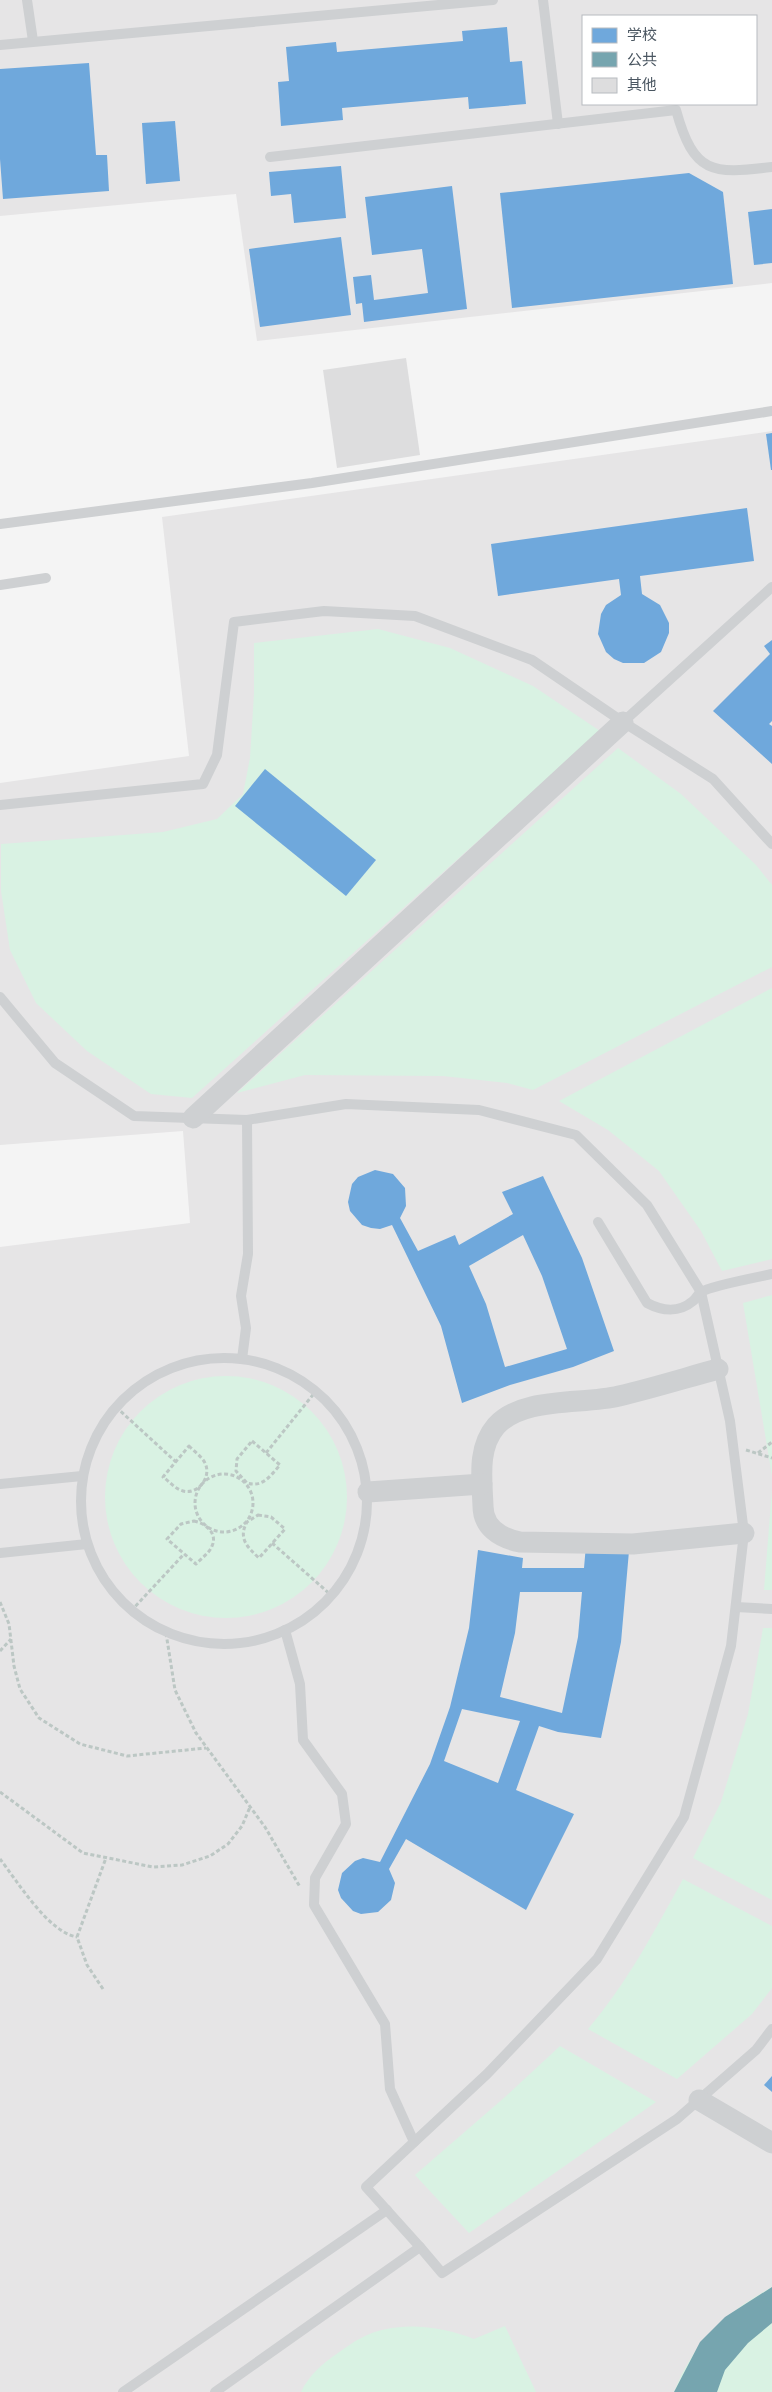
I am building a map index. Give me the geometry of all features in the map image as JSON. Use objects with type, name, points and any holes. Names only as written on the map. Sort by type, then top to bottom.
[{"type":"street","points":[[193,1118],[623,722]]},
{"type":"street","points":[[718,1369],[617,1397],[525,1408],[510,1415],[497,1425],[487,1439],[482,1455],[483,1512],[488,1524],[496,1533],[507,1539],[520,1542],[633,1544],[744,1533]]},
{"type":"street","points":[[368,1492],[482,1484]]},
{"type":"street","points":[[699,2100],[772,2143]]},
{"type":"lane","points":[[27,0],[33,41]]},
{"type":"lane","points":[[0,45],[493,0]]},
{"type":"lane","points":[[543,0],[558,124]]},
{"type":"lane","points":[[270,158],[676,110],[682,131],[693,151],[706,166],[731,172],[772,167]]},
{"type":"lane","points":[[0,524],[312,483],[772,411]]},
{"type":"lane","points":[[0,585],[46,578]]},
{"type":"lane","points":[[623,722],[772,586]]},
{"type":"lane","points":[[0,805],[203,784],[217,755],[234,622],[324,611],[415,616],[532,660],[623,722],[713,779],[772,844]]},
{"type":"lane","points":[[0,997],[55,1063],[134,1116],[247,1120],[346,1104],[479,1110],[576,1135],[647,1205],[701,1292],[733,1446],[744,1533],[731,1646],[684,1817],[597,1959],[487,2074],[366,2187],[442,2274],[677,2119],[756,2050],[772,2029]]},
{"type":"lane","points":[[242,1359],[246,1328],[241,1296],[248,1254],[247,1120]]},
{"type":"lane","points":[[598,1222],[647,1303],[658,1308],[670,1310],[682,1308],[693,1302],[701,1292],[772,1274]]},
{"type":"lane","points":[[242,1359],[281,1370],[316,1391],[331,1406],[353,1440],[361,1458],[368,1492],[362,1539],[346,1576],[332,1596],[303,1620],[285,1630],[253,1641],[226,1644],[185,1640],[166,1633],[131,1612],[104,1581],[86,1544],[80,1504],[82,1476],[92,1444],[116,1407],[144,1382],[181,1365],[201,1360],[242,1359]]},
{"type":"lane","points":[[0,1484],[82,1476]]},
{"type":"lane","points":[[0,1553],[86,1544]]},
{"type":"lane","points":[[736,1607],[772,1609]]},
{"type":"lane","points":[[285,1630],[300,1684],[304,1740],[342,1794],[346,1824],[316,1878],[314,1905],[325,1927],[351,1964],[385,2024],[390,2089],[414,2142]]},
{"type":"lane","points":[[123,2392],[387,2210]]},
{"type":"lane","points":[[215,2392],[420,2247]]},
{"type":"path","points":[[266,1453],[316,1391]]},
{"type":"path","points":[[116,1407],[176,1462]]},
{"type":"path","points":[[243,1480],[236,1471],[237,1459],[252,1441],[280,1465],[262,1483],[252,1485],[243,1480],[235,1476],[217,1474],[202,1484],[198,1488],[186,1491],[180,1490],[163,1476],[189,1446],[206,1464],[207,1475],[202,1484],[195,1501],[199,1518],[205,1526],[212,1535],[212,1547],[196,1564],[167,1539],[181,1524],[200,1522],[205,1526],[222,1532],[231,1531],[247,1522],[258,1515],[271,1517],[284,1529],[259,1558],[244,1541],[243,1534],[247,1522],[251,1514],[253,1496],[243,1480]]},
{"type":"path","points":[[757,1453],[772,1442]]},
{"type":"path","points":[[733,1446],[772,1458]]},
{"type":"path","points":[[272,1543],[332,1596]]},
{"type":"path","points":[[131,1612],[184,1554]]},
{"type":"path","points":[[0,1602],[9,1624],[14,1666],[20,1689],[38,1718],[80,1744],[127,1756],[207,1748]]},
{"type":"path","points":[[166,1633],[175,1690],[196,1733],[265,1826],[296,1883],[314,1905]]},
{"type":"path","points":[[0,1651],[11,1638]]},
{"type":"path","points":[[0,1792],[83,1853],[153,1867],[182,1865],[210,1856],[228,1844],[242,1826],[250,1806]]},
{"type":"path","points":[[103,1989],[87,1965],[77,1937],[106,1858]]},
{"type":"path","points":[[0,1859],[48,1919],[68,1936],[77,1937]]},
{"type":"shaded area","points":[[0,0],[772,0],[772,283],[257,341],[236,194],[0,216]]},
{"type":"shaded area","points":[[772,431],[772,2392],[0,2392],[0,1247],[190,1223],[183,1131],[0,1145],[0,783],[189,756],[162,517]]},
{"type":"green space","points":[[378,629],[450,648],[533,686],[600,731],[192,1098],[151,1094],[87,1051],[36,1003],[10,950],[1,891],[1,844],[163,832],[217,819],[243,794],[250,758],[254,693],[254,643]]},
{"type":"green space","points":[[618,748],[681,794],[756,865],[772,885],[772,967],[533,1090],[507,1083],[443,1076],[305,1075],[237,1093]]},
{"type":"green space","points":[[772,988],[772,1259],[722,1271],[701,1231],[659,1171],[608,1130],[559,1101]]},
{"type":"green space","points":[[772,1295],[772,1476],[743,1303]]},
{"type":"green space","points":[[214,1376],[238,1376],[261,1381],[283,1390],[312,1411],[327,1430],[338,1451],[345,1473],[347,1497],[345,1521],[338,1543],[327,1564],[312,1583],[283,1604],[261,1613],[238,1618],[214,1618],[191,1613],[169,1604],[149,1591],[132,1574],[119,1554],[110,1532],[105,1509],[105,1485],[110,1462],[119,1440],[132,1420],[149,1403],[169,1390],[191,1381]]},
{"type":"green space","points":[[772,1490],[772,1590],[764,1590]]},
{"type":"green space","points":[[763,1628],[772,1628],[772,1900],[693,1858],[721,1802],[748,1714]]},
{"type":"green space","points":[[683,1879],[772,1926],[772,1988],[752,2014],[677,2079],[588,2029],[628,1975]]},
{"type":"green space","points":[[560,2046],[656,2102],[469,2233],[415,2175],[505,2097]]},
{"type":"green space","points":[[772,2287],[772,2392],[674,2392],[691,2358],[713,2330],[740,2307]]},
{"type":"green space","points":[[417,2326],[447,2330],[474,2339],[505,2326],[536,2392],[301,2392],[312,2375],[327,2361],[355,2341],[374,2332]]},
{"type":"building: 学校","points":[[507,27],[510,62],[522,61],[526,104],[469,109],[468,97],[342,108],[343,120],[281,126],[278,82],[289,81],[286,47],[336,42],[337,52],[463,41],[462,31]]},
{"type":"building: 学校","points":[[89,63],[96,155],[107,155],[109,191],[3,199],[0,159],[0,69]]},
{"type":"building: 学校","points":[[175,121],[180,181],[146,184],[142,123]]},
{"type":"building: 学校","points":[[341,166],[346,218],[294,223],[291,194],[271,196],[269,172]]},
{"type":"building: 学校","points":[[689,173],[723,192],[733,284],[512,308],[500,193]]},
{"type":"building: 学校","points":[[452,186],[467,309],[364,322],[362,303],[356,304],[353,277],[371,275],[374,300],[428,293],[422,249],[372,255],[365,197]]},
{"type":"building: 学校","points":[[772,209],[772,263],[754,265],[748,212]]},
{"type":"building: 学校","points":[[341,237],[351,315],[260,327],[249,249]]},
{"type":"building: 学校","points":[[772,433],[772,470],[771,470],[766,434]]},
{"type":"building: 学校","points":[[747,508],[754,561],[640,576],[642,594],[660,605],[669,623],[669,633],[661,652],[644,663],[623,663],[614,659],[606,652],[598,634],[601,614],[606,605],[621,595],[619,579],[498,596],[491,544]]},
{"type":"building: 学校","points":[[772,640],[772,721],[769,724],[772,726],[772,764],[713,711],[770,654],[764,646]]},
{"type":"building: 学校","points":[[265,769],[376,860],[346,896],[235,806]]},
{"type":"building: 学校","points":[[375,1170],[393,1174],[405,1188],[406,1206],[400,1218],[418,1251],[455,1235],[459,1245],[513,1214],[502,1192],[543,1176],[582,1258],[614,1351],[573,1367],[510,1385],[462,1403],[441,1326],[392,1225],[380,1229],[362,1225],[350,1211],[348,1202],[352,1184],[358,1177]],"holes":[[[523,1235],[542,1276],[567,1349],[505,1367],[486,1304],[469,1266]]]},
{"type":"building: 学校","points":[[586,1545],[629,1551],[621,1642],[601,1738],[558,1732],[539,1726],[516,1790],[574,1814],[526,1910],[406,1839],[389,1869],[395,1883],[391,1900],[378,1912],[361,1914],[353,1911],[341,1898],[338,1890],[342,1873],[355,1861],[363,1858],[380,1862],[430,1764],[450,1707],[469,1628],[478,1550],[523,1558],[522,1568],[584,1568]],"holes":[[[520,1592],[582,1592],[578,1637],[562,1713],[500,1697],[515,1633]],[[462,1709],[520,1721],[498,1783],[444,1761]]]},
{"type":"building: 学校","points":[[772,2076],[772,2092],[764,2085]]},
{"type":"building: 公共","points":[[772,2287],[772,2323],[748,2343],[725,2370],[717,2392],[674,2392],[700,2342],[725,2317]]},
{"type":"building: 其他","points":[[406,358],[420,455],[337,468],[323,370]]}]
